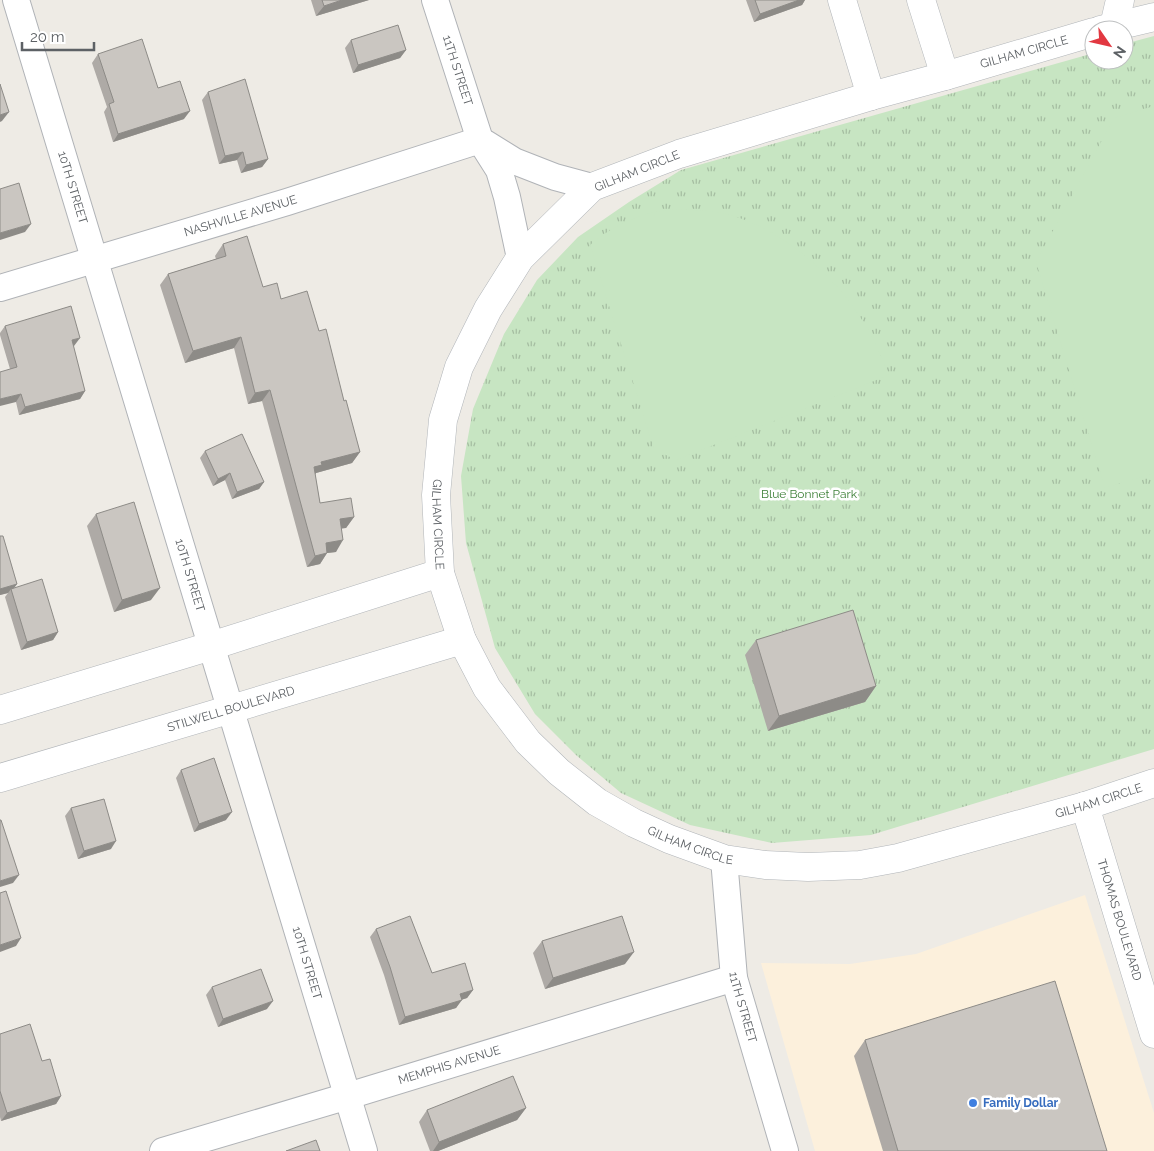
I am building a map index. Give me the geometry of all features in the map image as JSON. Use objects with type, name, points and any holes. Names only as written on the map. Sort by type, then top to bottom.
[{"type":"main road","points":[[842,0],[870,96]]},
{"type":"main road","points":[[921,0],[945,76]]},
{"type":"main road","name":"GILHAM CIRCLE","points":[[1126,20],[1154,17]]},
{"type":"main road","name":"GILHAM CIRCLE","points":[[1084,30],[945,76],[870,96],[680,154],[592,187],[520,258],[488,309],[459,367],[443,420],[436,495],[440,573],[462,640],[487,688],[528,742],[559,772],[597,802],[634,824],[669,839],[724,858],[765,865],[808,867],[860,865],[898,858],[1085,806],[1154,783]]},
{"type":"main road","points":[[0,710],[211,646],[440,573]]},
{"type":"main road","name":"STILWELL BOULEVARD","points":[[0,778],[462,640]]},
{"type":"main road","name":"THOMAS BOULEVARD","points":[[1085,806],[1154,1034]]},
{"type":"street","name":"10TH STREET","points":[[16,0],[364,1151]]},
{"type":"street","name":"11TH STREET","points":[[435,0],[480,140],[499,170],[508,197],[520,258]]},
{"type":"street","name":"NASHVILLE AVENUE","points":[[0,288],[287,202],[480,140]]},
{"type":"street","points":[[480,140],[514,161],[555,177],[592,187]]},
{"type":"street","name":"11TH STREET","points":[[724,858],[734,978],[785,1151]]},
{"type":"street","name":"MEMPHIS AVENUE","points":[[163,1151],[734,978]]},
{"type":"shaded area","points":[[1085,895],[1154,1113],[1154,1151],[815,1151],[761,963],[850,964],[916,954]]},
{"type":"green space","name":"Blue Bonnet Park","points":[[1154,36],[1154,749],[871,835],[772,843],[690,825],[621,793],[576,755],[535,714],[495,648],[466,543],[461,476],[473,409],[504,334],[537,280],[578,237],[629,202],[681,170],[1084,56],[1084,70],[1134,70],[1134,41]]},
{"type":"green space","points":[[1154,106],[1154,473],[1105,488],[1036,262],[1114,118]]},
{"type":"green space","points":[[677,209],[716,212],[744,219],[785,241],[804,255],[821,270],[852,305],[872,336],[889,375],[676,460],[654,449],[590,245],[630,220],[652,213]]},
{"type":"building","points":[[322,0],[342,0],[324,6]]},
{"type":"building","points":[[755,0],[799,0],[760,14]]},
{"type":"building","points":[[398,25],[406,50],[358,65],[351,40]]},
{"type":"building","points":[[142,39],[158,88],[180,81],[190,111],[118,134],[109,104],[114,102],[98,54]]},
{"type":"building","points":[[245,79],[268,159],[246,165],[243,152],[225,156],[208,92]]},
{"type":"building","points":[[0,84],[9,112],[0,115]]},
{"type":"building","points":[[19,183],[31,224],[0,233],[0,189]]},
{"type":"building","points":[[247,236],[263,287],[277,283],[281,299],[307,291],[319,331],[326,329],[344,401],[346,400],[360,452],[321,462],[322,465],[314,467],[320,503],[351,498],[354,517],[340,519],[343,540],[326,543],[327,553],[315,556],[270,390],[255,393],[241,337],[193,351],[168,274],[226,256],[223,244]]},
{"type":"building","points":[[71,306],[80,338],[72,340],[85,391],[25,407],[21,394],[0,399],[0,372],[17,367],[5,326]]},
{"type":"building","points":[[242,434],[264,482],[237,492],[230,473],[218,479],[205,451]]},
{"type":"building","points":[[134,502],[160,588],[122,600],[96,514]]},
{"type":"building","points":[[0,536],[3,536],[17,584],[0,589]]},
{"type":"building","points":[[42,579],[58,632],[27,642],[11,589]]},
{"type":"building","points":[[853,610],[876,686],[779,716],[756,640]]},
{"type":"building","points":[[214,758],[232,812],[199,824],[181,770]]},
{"type":"building","points":[[104,799],[116,841],[84,851],[71,808]]},
{"type":"building","points":[[0,820],[19,875],[0,881]]},
{"type":"building","points":[[6,891],[21,938],[0,945],[0,893]]},
{"type":"building","points":[[410,916],[432,973],[465,963],[473,990],[460,994],[462,1000],[405,1017],[376,929]]},
{"type":"building","points":[[622,916],[634,952],[553,978],[542,941]]},
{"type":"building","points":[[261,969],[273,1001],[223,1019],[212,987]]},
{"type":"building","name":"Family Dollar","points":[[1055,981],[1107,1151],[898,1151],[865,1040]]},
{"type":"building","points":[[30,1024],[42,1061],[50,1059],[61,1096],[7,1113],[0,1091],[0,1034]]},
{"type":"building","points":[[513,1076],[526,1108],[439,1142],[427,1110]]},
{"type":"building","points":[[316,1140],[320,1151],[286,1151]]},
{"type":"place","name":"Family Dollar","points":[[973,1103]]}]
